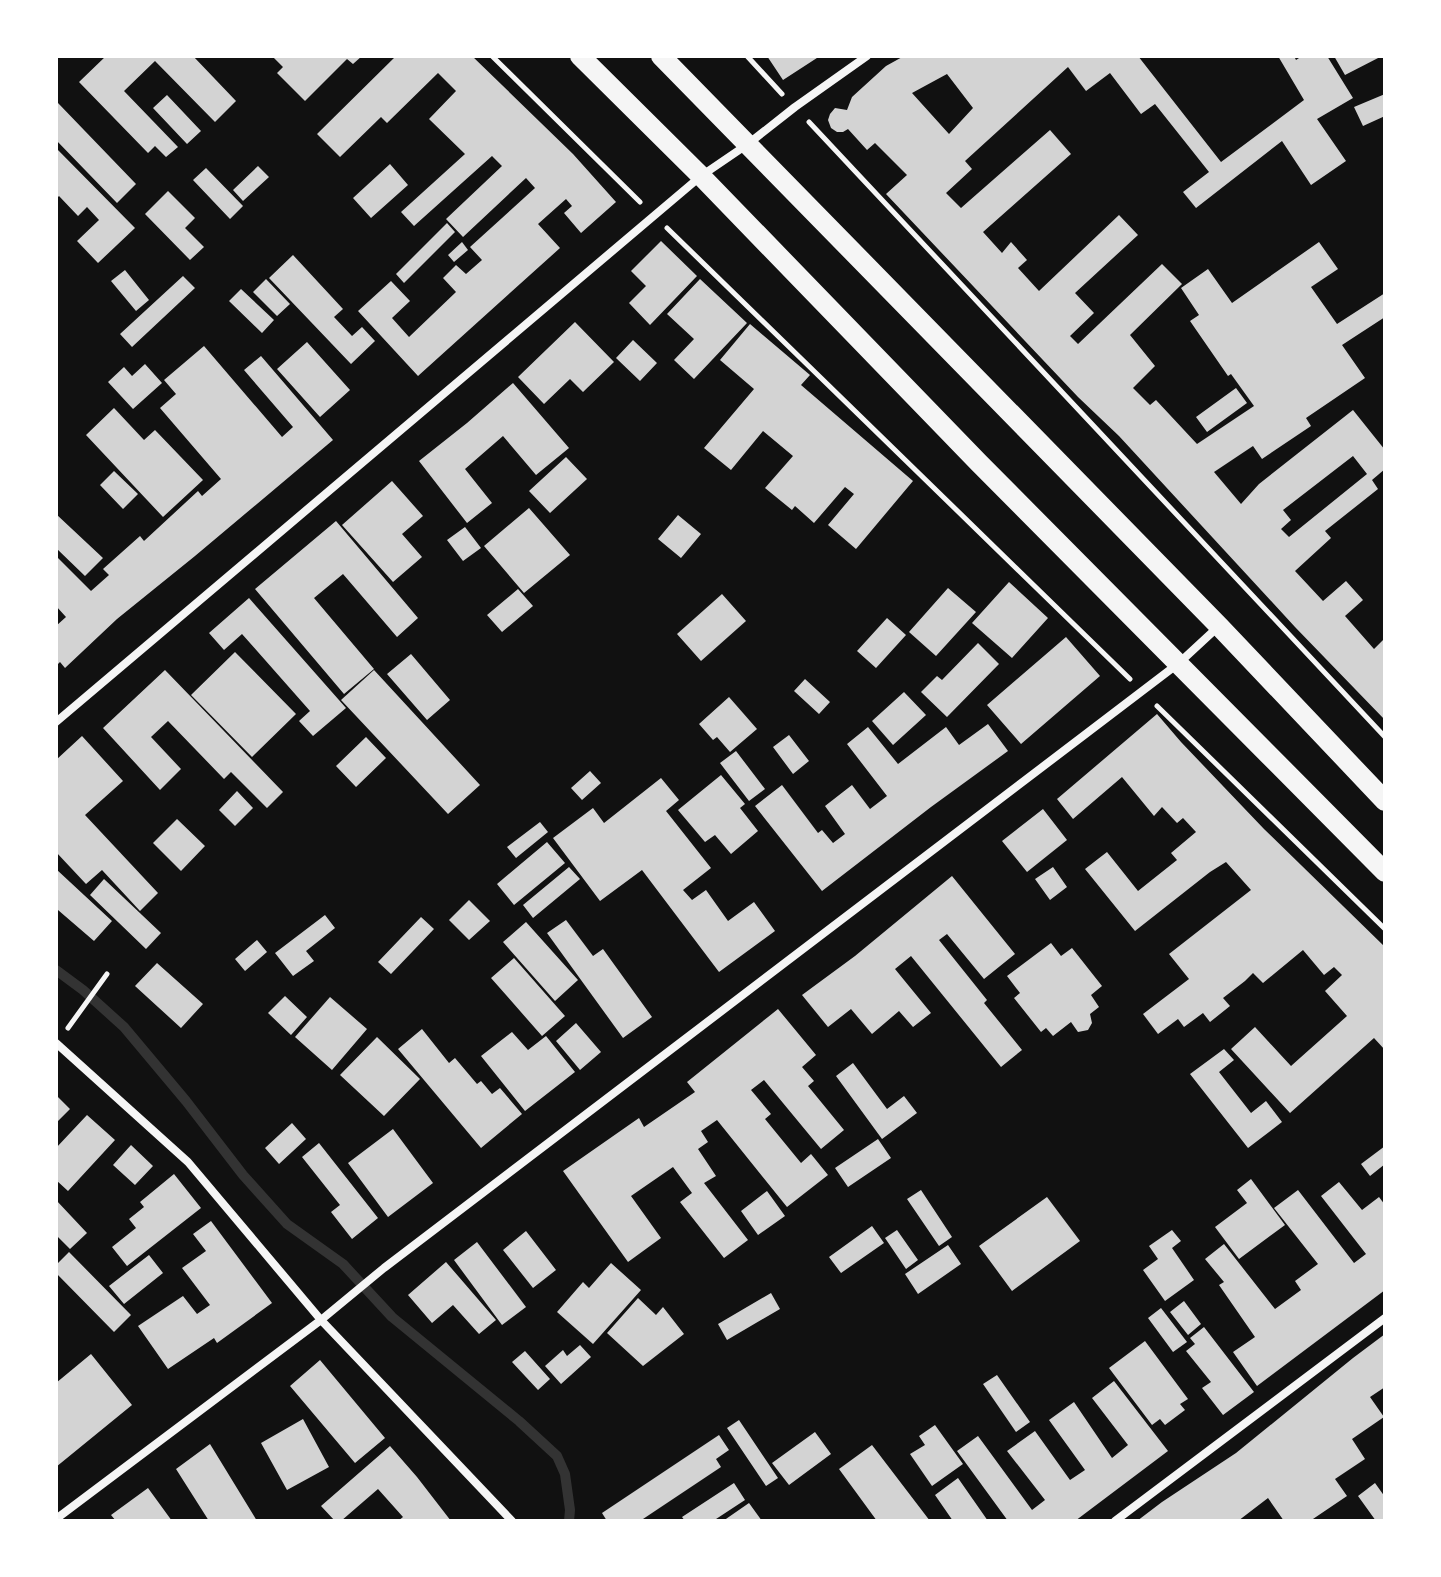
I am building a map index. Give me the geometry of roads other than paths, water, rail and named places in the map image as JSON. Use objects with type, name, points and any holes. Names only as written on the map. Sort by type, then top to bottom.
[{"type":"main road","points":[[580,56],[1385,872]]},
{"type":"main road","points":[[661,56],[1219,626],[1385,801]]},
{"type":"street","points":[[56,722],[701,176],[867,56]]},
{"type":"street","points":[[56,1519],[1179,663],[1219,626]]},
{"type":"street","points":[[56,1043],[188,1162],[321,1320],[512,1521]]},
{"type":"street","points":[[1115,1521],[1385,1318]]},
{"type":"waterway","points":[[56,970],[124,1027],[243,1175],[287,1224],[343,1264],[392,1317],[557,1456],[565,1474],[569,1521]]}]
